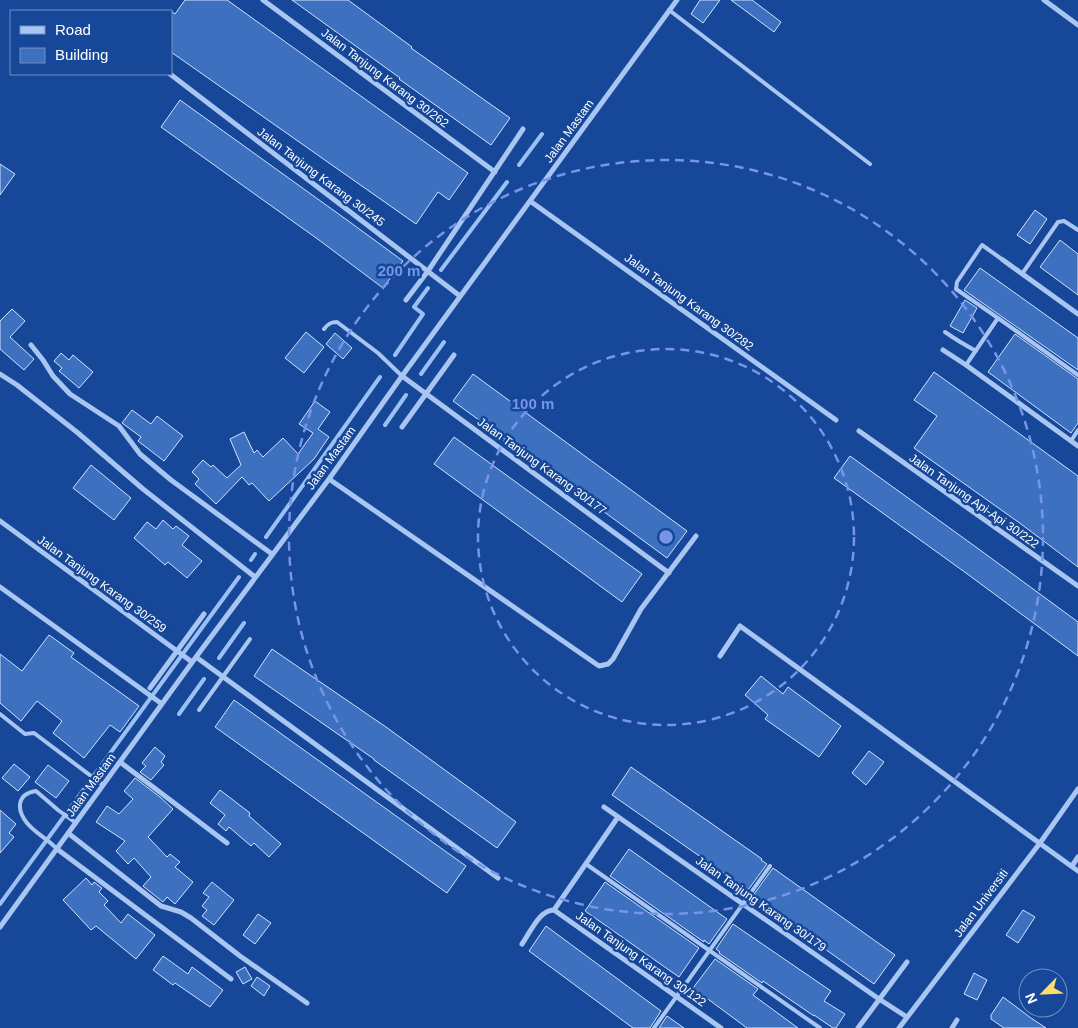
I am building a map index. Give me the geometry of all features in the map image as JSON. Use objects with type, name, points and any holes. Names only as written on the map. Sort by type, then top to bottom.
[{"type":"street","name":"Jalan Tanjung Karang 30/262","points":[[263,0],[495,172]]},
{"type":"street","name":"Jalan Mastam","points":[[0,927],[120,762],[160,703],[329,479],[460,296],[677,0]]},
{"type":"street","points":[[1044,0],[1078,25]]},
{"type":"street","name":"Jalan Tanjung Karang 30/245","points":[[171,75],[460,296]]},
{"type":"street","points":[[406,300],[428,271],[523,129]]},
{"type":"street","name":"Jalan Tanjung Karang 30/282","points":[[530,200],[836,420]]},
{"type":"street","points":[[1004,260],[1078,314]]},
{"type":"street","points":[[31,345],[53,376],[70,394],[119,426],[140,454],[171,480],[272,554]]},
{"type":"street","points":[[943,350],[1078,446]]},
{"type":"street","points":[[402,427],[454,355]]},
{"type":"street","points":[[0,374],[78,433],[143,489],[255,577]]},
{"type":"street","name":"Jalan Tanjung Karang 30/177","points":[[402,376],[669,573]]},
{"type":"street","name":"Jalan Tanjung Api-Api 30/222","points":[[859,431],[1078,586]]},
{"type":"street","points":[[329,479],[599,666],[608,664],[613,659],[642,610],[696,536]]},
{"type":"street","name":"Jalan Tanjung Karang 30/259","points":[[0,521],[192,662]]},
{"type":"street","points":[[0,586],[160,703]]},
{"type":"street","points":[[150,688],[204,614]]},
{"type":"street","points":[[720,656],[740,626],[1078,871]]},
{"type":"street","points":[[196,657],[498,878]]},
{"type":"street","points":[[120,762],[226,843]]},
{"type":"street","name":"Jalan Universiti","points":[[899,1028],[1040,843],[1078,789]]},
{"type":"street","name":"Jalan Tanjung Karang 30/179","points":[[604,807],[879,999],[907,1016]]},
{"type":"street","points":[[522,944],[537,921],[551,910],[586,864],[618,817]]},
{"type":"street","points":[[68,833],[161,906],[181,912],[191,918],[240,956],[307,1003]]},
{"type":"street","points":[[57,849],[231,979]]},
{"type":"street","points":[[1072,866],[1078,857]]},
{"type":"street","name":"Jalan Tanjung Karang 30/122","points":[[551,910],[721,1028]]},
{"type":"street","points":[[858,1028],[907,962]]},
{"type":"street","points":[[952,1028],[957,1020]]},
{"type":"lane","points":[[669,10],[870,164]]},
{"type":"lane","points":[[1022,274],[1058,222],[1064,221],[1078,230]]},
{"type":"lane","points":[[1004,260],[982,245],[957,282],[956,289],[1078,375]]},
{"type":"lane","points":[[966,365],[998,318]]},
{"type":"lane","points":[[324,329],[328,324],[337,322],[378,353],[402,376]]},
{"type":"lane","points":[[945,332],[976,351]]},
{"type":"lane","points":[[1071,441],[1078,430]]},
{"type":"lane","points":[[199,710],[250,639]]},
{"type":"lane","points":[[0,714],[25,734],[34,732],[103,785]]},
{"type":"lane","points":[[57,849],[27,823],[20,808],[22,798],[26,794],[36,791],[58,810],[76,822]]},
{"type":"lane","points":[[586,864],[820,1028]]},
{"type":"lane","points":[[654,1028],[770,866]]},
{"type":"building","points":[[185,0],[227,0],[468,173],[449,200],[438,192],[416,224],[172,53],[172,12],[175,14]]},
{"type":"building","points":[[292,0],[348,0],[411,48],[510,118],[491,145]]},
{"type":"building","points":[[700,0],[720,0],[703,23],[691,14]]},
{"type":"building","points":[[731,0],[752,0],[781,22],[774,32]]},
{"type":"building","points":[[180,100],[403,261],[383,288],[161,127]]},
{"type":"building","points":[[0,164],[15,174],[0,195]]},
{"type":"building","points":[[1035,210],[1047,219],[1030,244],[1017,235]]},
{"type":"building","points":[[1060,240],[1078,254],[1078,295],[1040,267]]},
{"type":"building","points":[[980,268],[1078,338],[1078,370],[964,290]]},
{"type":"building","points":[[965,300],[977,308],[963,333],[950,326]]},
{"type":"building","points":[[12,309],[25,321],[10,337],[34,359],[24,370],[0,349],[0,321]]},
{"type":"building","points":[[306,332],[324,347],[304,373],[285,358]]},
{"type":"building","points":[[335,333],[352,348],[343,359],[326,344]]},
{"type":"building","points":[[1015,334],[1078,379],[1078,423],[1071,433],[988,372]]},
{"type":"building","points":[[61,353],[69,360],[73,355],[93,372],[79,388],[59,371],[62,368],[54,361]]},
{"type":"building","points":[[934,372],[1078,476],[1078,567],[914,448],[937,416],[914,400]]},
{"type":"building","points":[[473,374],[687,531],[667,558],[453,401]]},
{"type":"building","points":[[315,401],[330,412],[318,429],[329,437],[314,459],[269,501],[252,483],[249,485],[242,477],[216,504],[195,484],[199,479],[192,472],[203,460],[211,467],[213,465],[227,478],[241,465],[230,439],[244,432],[254,453],[257,450],[263,457],[283,438],[298,454],[313,433],[299,424]]},
{"type":"building","points":[[132,410],[151,424],[157,416],[183,436],[164,461],[138,441],[141,437],[122,423]]},
{"type":"building","points":[[454,437],[642,574],[622,602],[434,464]]},
{"type":"building","points":[[850,456],[1078,622],[1078,656],[834,478]]},
{"type":"building","points":[[91,465],[131,498],[114,520],[73,488]]},
{"type":"building","points":[[163,520],[173,529],[176,526],[189,536],[182,545],[202,561],[187,578],[168,562],[165,565],[134,538],[147,522],[156,529]]},
{"type":"building","points":[[49,635],[74,653],[71,657],[139,706],[120,732],[110,725],[84,758],[53,733],[62,721],[37,701],[21,721],[0,703],[0,654],[22,671]]},
{"type":"building","points":[[272,649],[386,727],[516,822],[497,848],[374,759],[254,676]]},
{"type":"building","points":[[761,676],[783,694],[788,687],[841,726],[819,757],[765,719],[768,715],[745,695]]},
{"type":"building","points":[[234,700],[466,866],[447,893],[215,727]]},
{"type":"building","points":[[155,747],[165,756],[161,762],[164,765],[151,780],[140,772],[146,766],[142,763]]},
{"type":"building","points":[[869,751],[884,762],[866,785],[852,773]]},
{"type":"building","points":[[14,764],[30,777],[18,791],[2,778]]},
{"type":"building","points":[[48,765],[69,781],[56,798],[35,782]]},
{"type":"building","points":[[631,767],[767,864],[748,890],[612,795]]},
{"type":"building","points":[[135,778],[173,809],[148,837],[167,857],[170,854],[180,862],[175,867],[193,882],[175,904],[167,897],[163,902],[143,886],[151,877],[134,858],[128,864],[116,851],[125,841],[96,822],[107,806],[119,814],[133,799],[124,791]]},
{"type":"building","points":[[220,790],[250,813],[249,816],[281,844],[269,857],[254,843],[251,846],[229,827],[226,831],[218,824],[225,815],[210,803]]},
{"type":"building","points":[[0,810],[16,824],[9,833],[14,837],[0,853]]},
{"type":"building","points":[[629,849],[727,919],[709,944],[610,876]]},
{"type":"building","points":[[773,868],[895,955],[874,984],[755,899],[757,896],[754,894]]},
{"type":"building","points":[[86,878],[92,885],[94,882],[102,888],[99,892],[108,901],[104,905],[121,923],[128,914],[155,935],[136,959],[96,926],[91,930],[63,900]]},
{"type":"building","points":[[212,882],[234,900],[214,925],[202,916],[207,910],[202,906],[209,897],[203,893]]},
{"type":"building","points":[[605,882],[699,948],[679,977],[585,911]]},
{"type":"building","points":[[1023,910],[1035,917],[1018,943],[1006,935]]},
{"type":"building","points":[[258,914],[271,923],[255,944],[243,935]]},
{"type":"building","points":[[733,924],[831,991],[824,1001],[845,1014],[836,1028],[814,1016],[763,981],[762,983],[719,953],[716,949]]},
{"type":"building","points":[[546,926],[661,1011],[650,1028],[633,1028],[529,951]]},
{"type":"building","points":[[163,956],[188,974],[192,967],[223,990],[210,1007],[175,983],[173,985],[153,970]]},
{"type":"building","points":[[715,959],[758,989],[753,995],[798,1028],[747,1028],[693,988]]},
{"type":"building","points":[[245,967],[252,979],[243,984],[236,972]]},
{"type":"building","points":[[974,973],[987,980],[977,1000],[964,994]]},
{"type":"building","points":[[257,977],[270,986],[264,996],[251,986]]},
{"type":"building","points":[[1003,997],[1018,1008],[1018,1018],[1031,1018],[1046,1028],[1004,1028],[991,1019],[991,1015]]},
{"type":"building","points":[[667,1016],[684,1028],[659,1028]]},
{"type":"waterway","points":[[519,165],[542,134]]},
{"type":"waterway","points":[[441,270],[507,182]]},
{"type":"waterway","points":[[395,355],[423,314],[414,307],[428,288]]},
{"type":"waterway","points":[[421,374],[444,342]]},
{"type":"waterway","points":[[266,537],[380,377]]},
{"type":"waterway","points":[[385,425],[406,395]]},
{"type":"waterway","points":[[251,560],[255,554]]},
{"type":"waterway","points":[[0,904],[239,577]]},
{"type":"waterway","points":[[219,658],[244,623]]},
{"type":"waterway","points":[[179,714],[204,679]]}]
